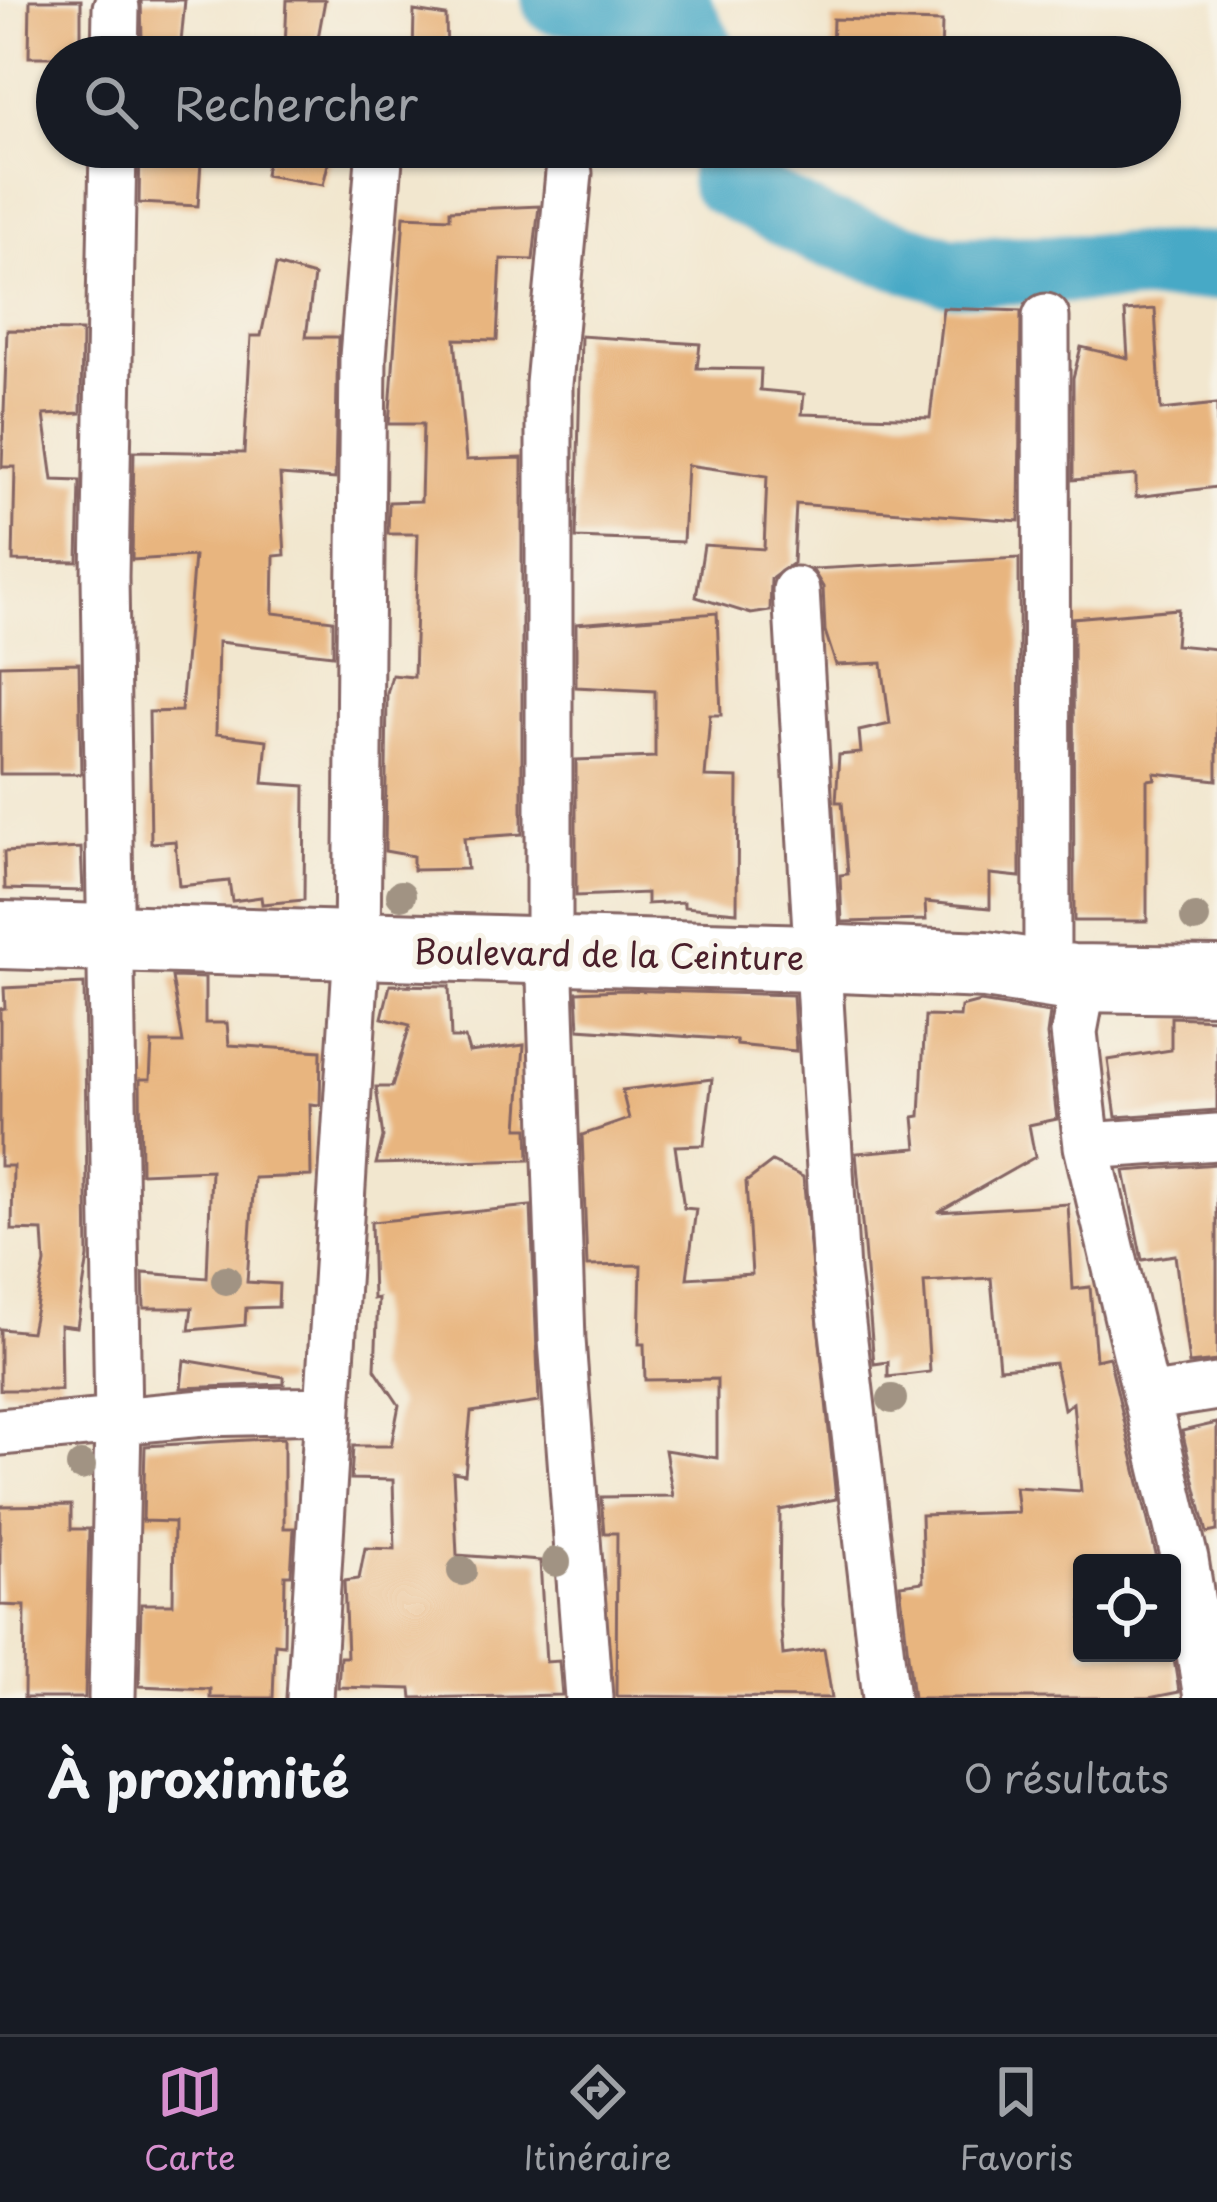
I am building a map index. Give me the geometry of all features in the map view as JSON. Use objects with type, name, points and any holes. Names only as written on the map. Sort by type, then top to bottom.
[{"type":"street","points":[[115,36],[116,8]]},
{"type":"street","points":[[112,1698],[118,1424],[105,577],[113,168]]},
{"type":"street","points":[[310,1698],[357,947],[363,357],[378,168]]},
{"type":"street","points":[[569,173],[549,384],[549,950],[562,1340],[589,1698]]},
{"type":"street","points":[[1046,317],[1059,976],[1079,1005],[1074,1032],[1087,1146],[1147,1398],[1201,1558],[1208,1698]]},
{"type":"street","points":[[796,590],[836,1272],[886,1698]]},
{"type":"street","name":"Boulevard de la Ceinture","points":[[0,935],[110,942],[280,941],[814,958],[986,965],[1059,976],[1217,980]]},
{"type":"street","points":[[1087,1146],[1217,1137]]},
{"type":"street","points":[[1147,1398],[1217,1387]]},
{"type":"street","points":[[0,1432],[203,1413],[327,1410]]},
{"type":"building","points":[[30,0],[81,0],[81,36],[36,36],[36,57],[29,57]]},
{"type":"building","points":[[141,0],[185,0],[182,36],[142,36]]},
{"type":"building","points":[[287,0],[325,0],[318,36],[286,36]]},
{"type":"building","points":[[414,11],[446,16],[446,36],[413,36]]},
{"type":"building","points":[[833,19],[942,22],[942,36],[833,36]]},
{"type":"building","points":[[140,168],[201,168],[198,206],[139,203]]},
{"type":"building","points":[[266,168],[327,168],[323,185],[265,175]]},
{"type":"building","points":[[539,206],[533,260],[501,259],[497,340],[455,339],[466,460],[522,458],[522,834],[464,838],[467,869],[413,870],[413,856],[385,851],[387,694],[392,675],[414,677],[418,534],[388,534],[389,502],[421,501],[423,424],[389,424],[404,216],[450,218],[450,210]]},
{"type":"building","points":[[276,265],[314,276],[306,337],[338,337],[335,479],[280,475],[285,555],[274,556],[273,613],[333,620],[333,655],[218,642],[216,734],[267,740],[263,783],[305,786],[304,900],[262,904],[261,897],[232,901],[229,881],[179,886],[175,841],[151,843],[149,712],[181,711],[194,556],[132,560],[134,451],[244,453],[251,336],[261,336]]},
{"type":"building","points":[[943,308],[1021,311],[1019,521],[796,504],[793,563],[771,579],[770,611],[751,614],[696,597],[704,545],[764,549],[767,476],[687,465],[683,542],[576,538],[581,336],[700,344],[697,368],[761,369],[760,390],[804,394],[802,414],[930,418]]},
{"type":"building","points":[[1155,309],[1161,410],[1217,404],[1217,487],[1136,497],[1136,475],[1073,480],[1073,378],[1081,347],[1128,358],[1125,311]]},
{"type":"building","points":[[7,330],[82,331],[81,413],[44,415],[53,480],[80,481],[78,562],[13,561],[15,467],[2,467]]},
{"type":"building","points":[[1019,558],[1020,877],[990,874],[990,908],[925,902],[926,920],[842,922],[840,875],[848,874],[842,802],[836,802],[839,755],[861,753],[859,731],[890,724],[882,663],[836,665],[825,631],[823,587],[812,569]]},
{"type":"building","points":[[1178,609],[1175,645],[1217,649],[1217,780],[1154,773],[1155,779],[1147,780],[1147,921],[1074,921],[1073,618]]},
{"type":"building","points":[[717,613],[721,715],[710,715],[705,777],[738,778],[737,912],[684,907],[684,902],[647,904],[647,893],[576,896],[576,760],[655,757],[655,691],[576,687],[576,624]]},
{"type":"building","points":[[79,663],[81,774],[0,774],[0,665]]},
{"type":"building","points":[[81,848],[83,891],[5,889],[4,852]]},
{"type":"building","points":[[172,977],[205,978],[205,1023],[227,1023],[229,1045],[321,1051],[320,1105],[310,1104],[311,1176],[254,1178],[247,1282],[279,1284],[278,1307],[246,1308],[245,1325],[189,1330],[192,1308],[144,1308],[143,1273],[207,1278],[211,1170],[141,1173],[140,1079],[150,1079],[152,1043],[183,1043]]},
{"type":"building","points":[[84,984],[88,1257],[77,1327],[60,1325],[61,1390],[0,1390],[0,1329],[31,1332],[45,1263],[43,1231],[12,1230],[13,1166],[0,1166],[4,988]]},
{"type":"building","points":[[390,985],[449,986],[451,1038],[465,1038],[469,1052],[524,1045],[518,1128],[528,1128],[529,1160],[376,1164],[383,1137],[376,1087],[392,1087],[410,1025],[382,1018]]},
{"type":"building","points":[[577,992],[793,995],[796,1051],[737,1045],[736,1040],[579,1029]]},
{"type":"building","points":[[980,1002],[1050,1013],[1047,1035],[1057,1119],[1029,1125],[1035,1157],[938,1212],[1068,1204],[1073,1289],[1090,1287],[1096,1360],[1109,1357],[1156,1554],[1073,1554],[1073,1662],[1174,1662],[1179,1692],[1149,1698],[913,1698],[900,1585],[923,1582],[921,1515],[1018,1512],[1015,1487],[1081,1491],[1073,1403],[1064,1409],[1055,1363],[999,1368],[991,1278],[924,1282],[930,1372],[888,1377],[888,1362],[874,1364],[856,1153],[917,1148],[914,1117],[920,1116],[925,1016],[960,1017],[961,1007]]},
{"type":"building","points":[[1171,1017],[1217,1019],[1217,1110],[1116,1117],[1108,1060],[1171,1050]]},
{"type":"building","points":[[712,1079],[704,1145],[675,1146],[684,1208],[696,1209],[687,1278],[752,1274],[746,1182],[772,1162],[803,1177],[836,1499],[780,1510],[779,1604],[783,1655],[824,1649],[832,1698],[616,1696],[617,1533],[604,1533],[601,1497],[673,1496],[665,1450],[717,1458],[717,1379],[645,1380],[644,1344],[639,1344],[641,1265],[587,1266],[582,1135],[629,1119],[622,1090]]},
{"type":"building","points":[[1217,1164],[1217,1361],[1189,1364],[1175,1255],[1142,1260],[1124,1171]]},
{"type":"building","points":[[531,1206],[539,1402],[471,1412],[465,1474],[453,1472],[457,1555],[540,1561],[546,1662],[559,1661],[562,1695],[412,1698],[411,1689],[338,1687],[340,1657],[347,1657],[344,1581],[359,1579],[365,1548],[395,1549],[393,1480],[351,1479],[353,1446],[391,1446],[399,1405],[375,1369],[378,1298],[373,1299],[371,1222]]},
{"type":"building","points":[[184,1360],[284,1377],[284,1384],[181,1388]]},
{"type":"building","points":[[1217,1423],[1217,1531],[1207,1533],[1182,1431]]},
{"type":"building","points":[[284,1438],[284,1528],[294,1528],[291,1575],[285,1575],[284,1645],[275,1644],[273,1698],[210,1698],[210,1689],[139,1686],[141,1604],[173,1604],[174,1522],[143,1521],[145,1446]]},
{"type":"building","points":[[71,1505],[71,1529],[89,1529],[85,1698],[24,1698],[25,1606],[0,1605],[0,1506]]},
{"type":"waterway","points":[[556,0],[676,5],[693,36]]},
{"type":"waterway","points":[[724,168],[724,181],[823,232],[950,271],[1217,266]]}]
